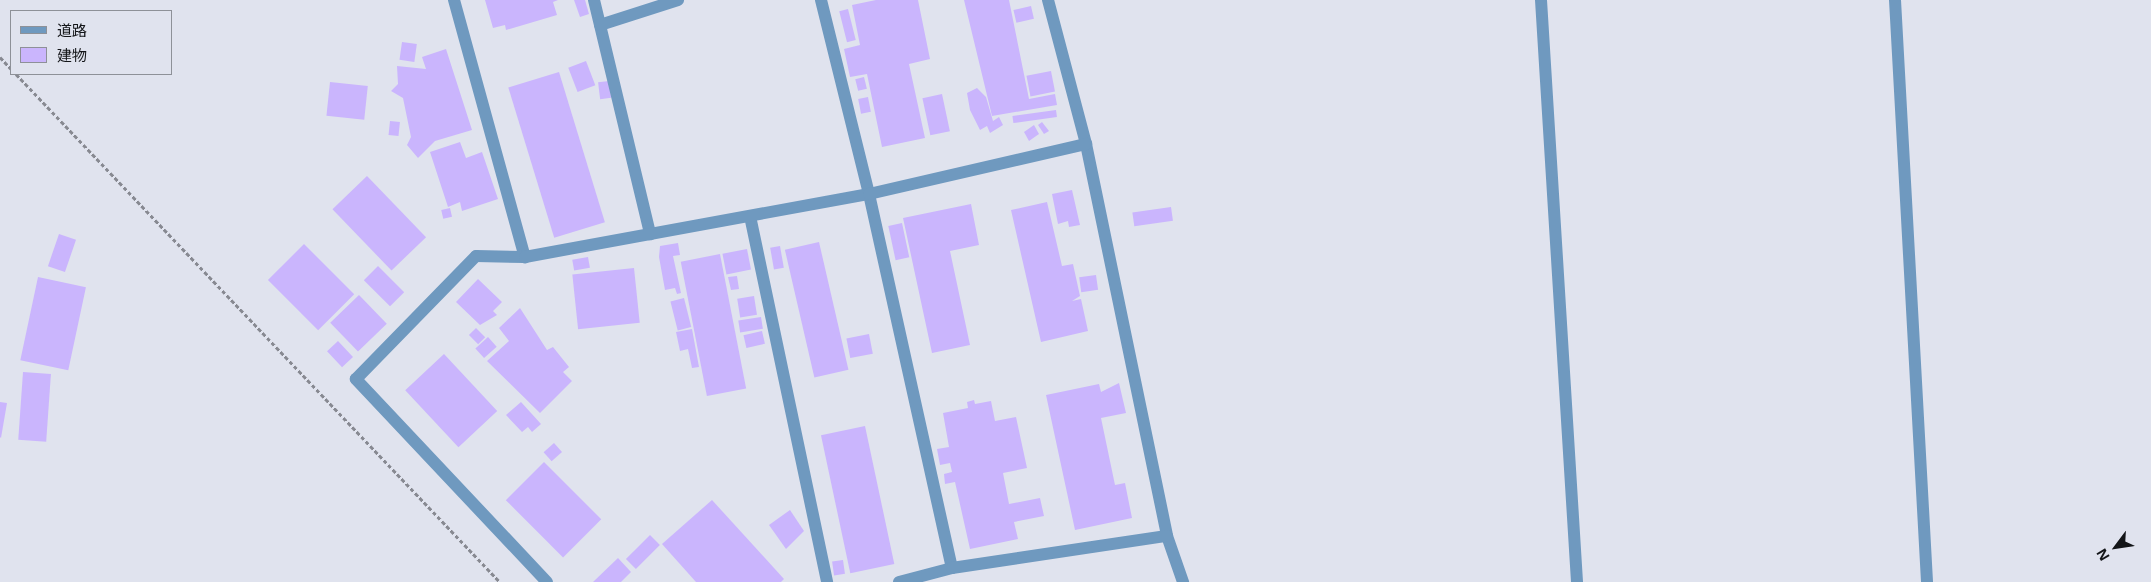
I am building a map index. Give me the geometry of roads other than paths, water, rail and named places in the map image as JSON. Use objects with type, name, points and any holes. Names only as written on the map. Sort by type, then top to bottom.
[{"type":"street","points":[[454,0],[525,257]]},
{"type":"street","points":[[594,0],[650,234]]},
{"type":"street","points":[[600,24],[678,0]]},
{"type":"street","points":[[821,0],[869,194],[952,568]]},
{"type":"street","points":[[1048,0],[1086,144],[1167,536],[1183,582]]},
{"type":"street","points":[[1541,0],[1577,582]]},
{"type":"street","points":[[1895,0],[1928,582]]},
{"type":"street","points":[[547,582],[356,379],[476,256],[525,257],[750,216],[869,194],[1086,144]]},
{"type":"street","points":[[750,216],[827,582]]},
{"type":"street","points":[[899,582],[952,568],[1167,536]]}]
